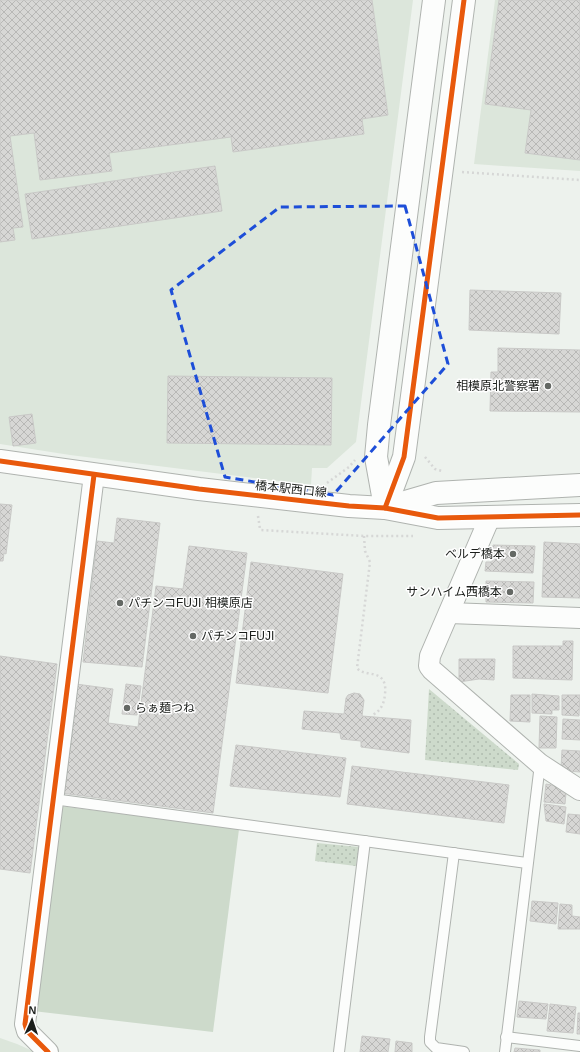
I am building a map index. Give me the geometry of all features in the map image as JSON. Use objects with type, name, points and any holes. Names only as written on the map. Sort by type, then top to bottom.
[{"type":"street","points":[[385,508],[376,456],[434,0]]},
{"type":"street","points":[[385,508],[404,457],[464,0]]},
{"type":"street","name":"橋本駅西口線","points":[[0,461],[214,491],[385,508],[438,518],[580,515]]},
{"type":"street","points":[[48,1052],[27,1031],[25,1024],[94,475]]},
{"type":"street","name":"橋本駅西口線","points":[[385,508],[436,493],[580,485]]},
{"type":"street","points":[[490,517],[430,656],[429,666],[540,764],[580,790]]},
{"type":"street","points":[[449,613],[580,618]]},
{"type":"lane","points":[[505,1052],[540,764]]},
{"type":"lane","points":[[53,799],[527,864]]},
{"type":"lane","points":[[338,1052],[365,841]]},
{"type":"lane","points":[[454,853],[430,1042],[436,1048],[464,1052]]},
{"type":"lane","points":[[506,1037],[580,1046]]},
{"type":"path","points":[[460,172],[580,180]]},
{"type":"path","points":[[425,452],[425,458],[430,465],[435,469],[446,472]]},
{"type":"path","points":[[260,510],[260,529],[269,531],[268,525]]},
{"type":"path","points":[[364,536],[365,551],[370,562],[357,668],[358,670],[376,674],[384,682],[385,690],[383,705],[373,715]]},
{"type":"highlighted area","points":[[405,206],[448,364],[333,495],[225,477],[171,290],[280,207]]},
{"type":"shaded area","points":[[0,0],[413,0],[356,442],[327,468],[312,468],[311,485],[70,455],[0,444]]},
{"type":"shaded area","points":[[495,0],[580,0],[580,171],[474,164]]},
{"type":"shaded area","points":[[0,1038],[17,1044],[35,1052],[0,1052]]},
{"type":"green space","points":[[429,689],[519,764],[518,770],[425,760]]},
{"type":"green space","points":[[60,806],[239,829],[213,1032],[33,1011]]},
{"type":"green space","points":[[317,843],[359,847],[356,866],[315,861]]},
{"type":"building","points":[[0,0],[372,0],[388,115],[362,119],[364,134],[233,152],[231,137],[109,153],[112,171],[40,180],[34,133],[10,136],[23,227],[13,228],[15,240],[0,242]]},
{"type":"building","points":[[499,0],[580,0],[580,160],[525,153],[531,110],[485,104]]},
{"type":"building","points":[[215,166],[222,211],[32,239],[25,194]]},
{"type":"building","points":[[470,290],[561,293],[559,334],[469,330]]},
{"type":"building","points":[[498,348],[580,350],[580,412],[490,411],[491,372],[498,372]]},
{"type":"building","points":[[168,376],[332,378],[331,445],[167,443]]},
{"type":"building","points":[[32,414],[36,443],[13,446],[9,417]]},
{"type":"building","points":[[0,504],[12,505],[6,554],[4,553],[3,561],[0,561]]},
{"type":"building","name":"パチンコFUJI 相模原店","points":[[117,518],[160,523],[142,667],[83,662],[97,541],[114,543]]},
{"type":"building","points":[[544,542],[580,544],[580,598],[542,597]]},
{"type":"building","name":"ベルデ橋本","points":[[493,545],[535,546],[533,573],[485,571],[486,562],[492,562]]},
{"type":"building","name":"パチンコFUJI","points":[[189,546],[247,553],[213,813],[61,793],[76,684],[113,689],[108,723],[138,727],[156,586],[183,589]]},
{"type":"building","points":[[251,562],[343,574],[328,693],[236,683]]},
{"type":"building","name":"サンハイム西橋本","points":[[486,581],[534,582],[533,603],[486,602]]},
{"type":"building","points":[[563,641],[573,641],[572,680],[513,678],[513,646],[563,646]]},
{"type":"building","points":[[0,656],[57,664],[30,873],[0,869]]},
{"type":"building","points":[[459,659],[495,659],[494,680],[479,679],[459,682]]},
{"type":"building","points":[[126,684],[141,686],[137,715],[122,714]]},
{"type":"building","points":[[354,693],[360,694],[364,700],[362,716],[411,720],[409,753],[361,747],[361,741],[341,739],[340,733],[302,729],[304,711],[344,714],[346,698],[348,695]]},
{"type":"building","points":[[532,694],[559,696],[559,710],[552,710],[552,714],[532,713]]},
{"type":"building","points":[[511,695],[530,695],[530,722],[510,721]]},
{"type":"building","points":[[562,695],[580,695],[579,716],[562,715]]},
{"type":"building","points":[[540,716],[557,717],[556,748],[539,748]]},
{"type":"building","points":[[563,719],[580,720],[580,740],[562,739]]},
{"type":"building","points":[[236,745],[346,758],[340,797],[230,786]]},
{"type":"building","points":[[562,750],[580,751],[580,772],[567,771],[561,768]]},
{"type":"building","points":[[352,766],[509,785],[504,823],[347,804]]},
{"type":"building","points":[[546,784],[557,786],[566,793],[565,804],[544,802]]},
{"type":"building","points":[[544,804],[566,807],[564,824],[546,821]]},
{"type":"building","points":[[568,814],[580,815],[580,834],[566,832]]},
{"type":"building","points":[[532,901],[558,903],[556,924],[530,921]]},
{"type":"building","points":[[560,904],[572,905],[572,916],[580,917],[580,929],[558,929]]},
{"type":"building","points":[[519,1001],[548,1004],[546,1019],[517,1017]]},
{"type":"building","points":[[550,1004],[576,1007],[573,1033],[547,1031]]},
{"type":"building","points":[[578,1013],[580,1013],[580,1034],[577,1034]]},
{"type":"building","points":[[362,1036],[390,1039],[388,1052],[360,1052]]},
{"type":"building","points":[[396,1041],[412,1043],[412,1052],[395,1052]]},
{"type":"building","points":[[515,1048],[540,1050],[540,1052],[514,1052]]},
{"type":"cycle path","points":[[385,508],[404,457],[464,0]]},
{"type":"cycle path","points":[[0,461],[199,489],[349,506],[385,508],[438,518],[580,515]]},
{"type":"cycle path","points":[[48,1052],[27,1031],[25,1024],[94,475]]},
{"type":"place","name":"相模原北警察署","points":[[548,386]]},
{"type":"place","name":"ベルデ橋本","points":[[513,554]]},
{"type":"place","name":"サンハイム西橋本","points":[[510,592]]},
{"type":"place","name":"パチンコFUJI 相模原店","points":[[120,603]]},
{"type":"place","name":"パチンコFUJI","points":[[193,636]]},
{"type":"place","name":"らぁ麺つね","points":[[127,708]]}]
